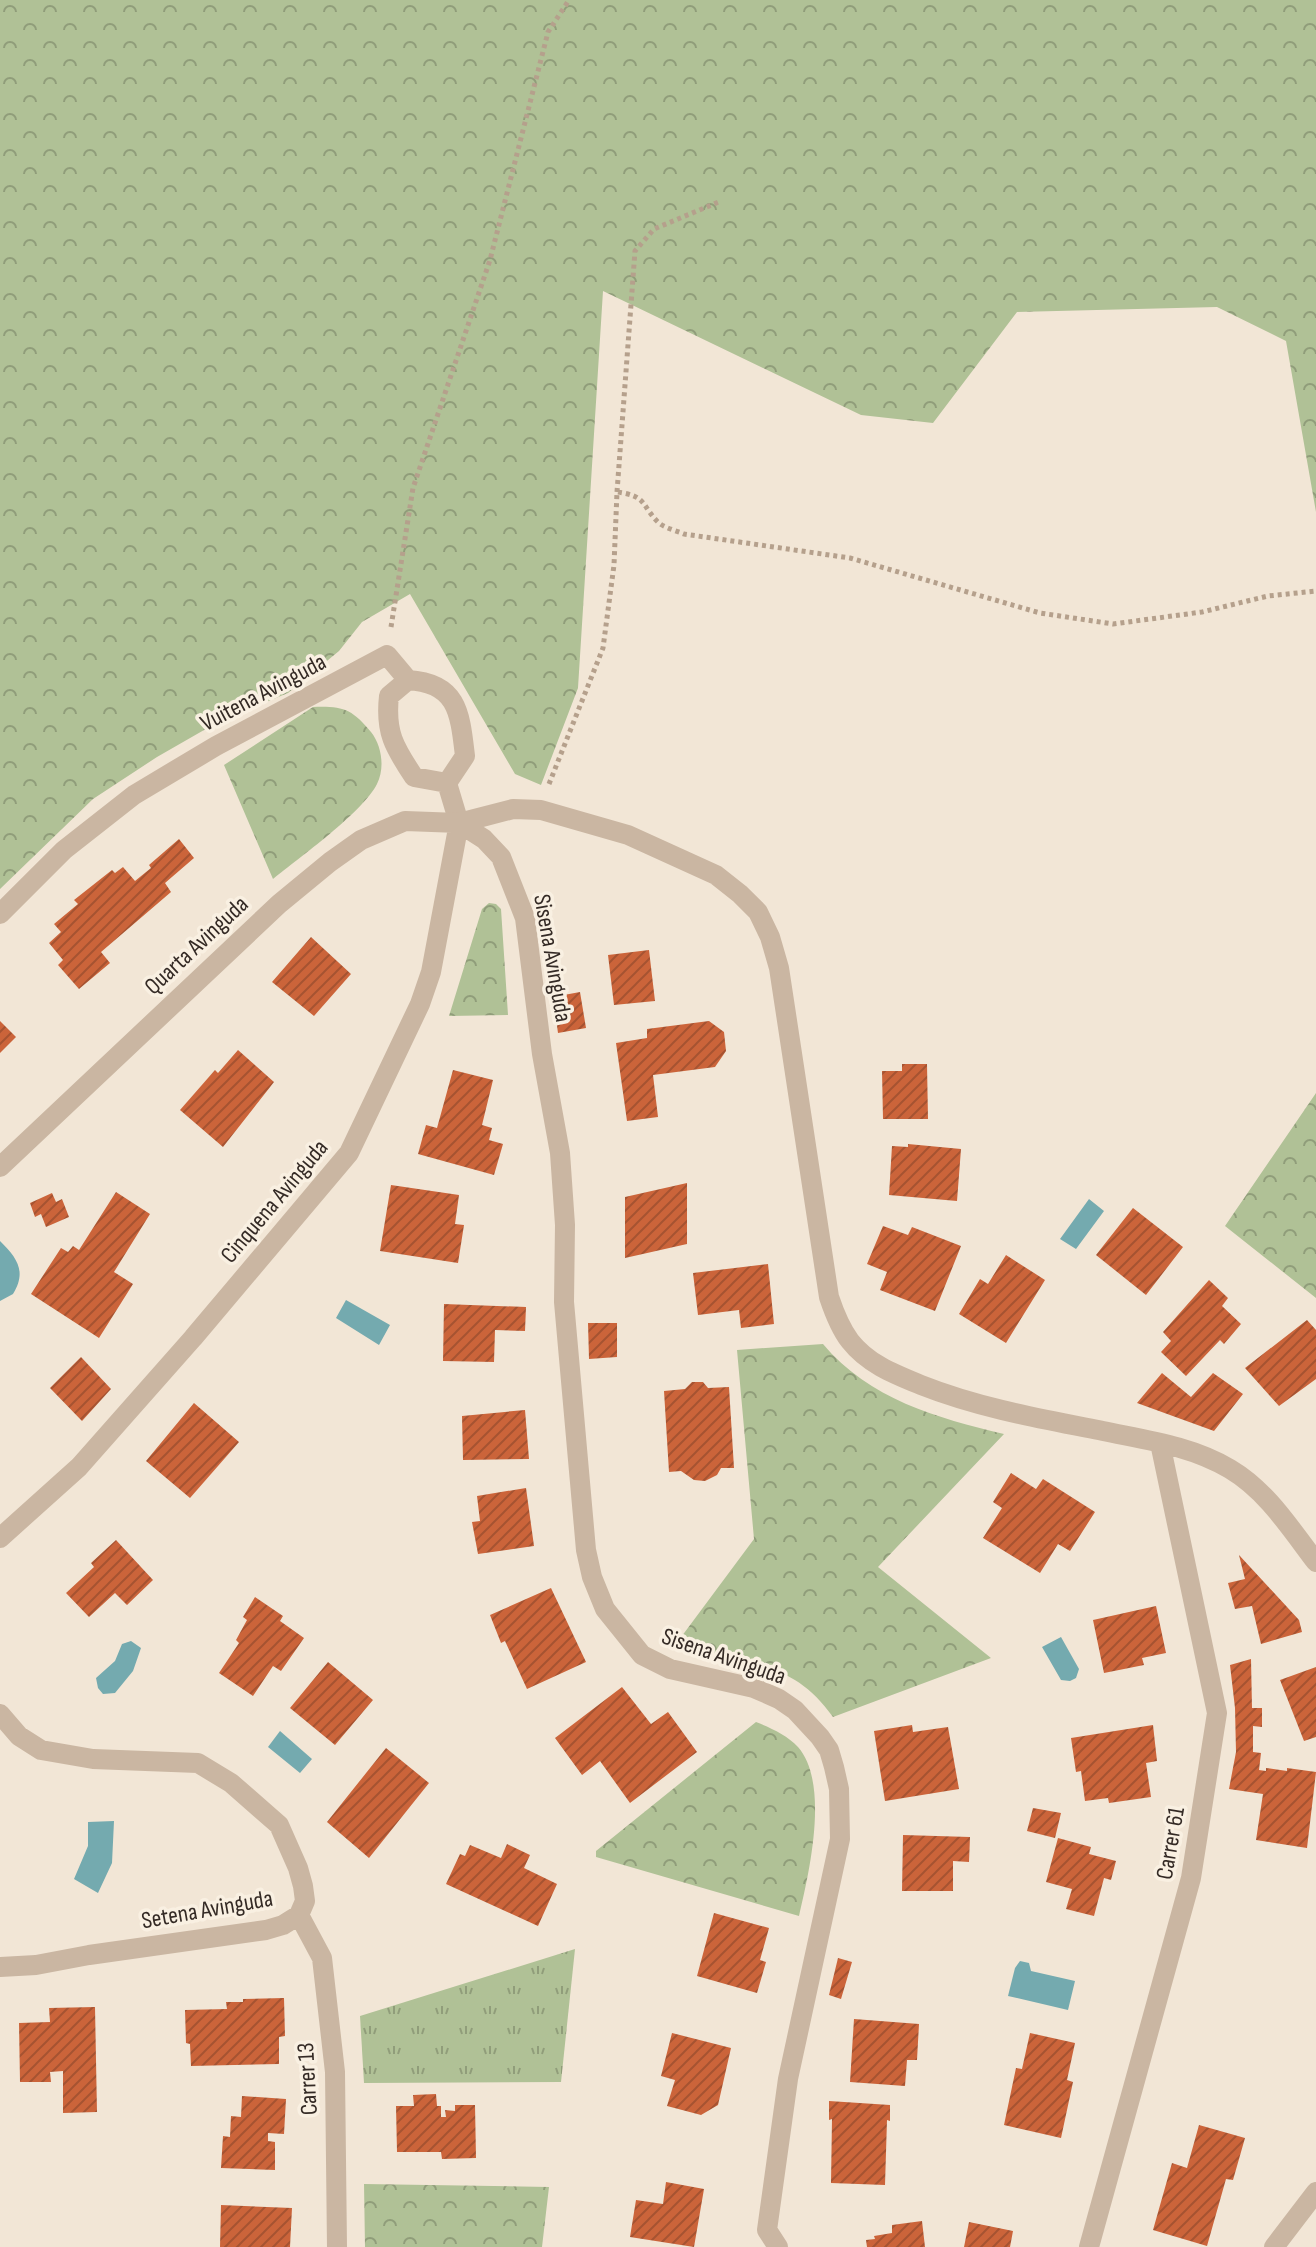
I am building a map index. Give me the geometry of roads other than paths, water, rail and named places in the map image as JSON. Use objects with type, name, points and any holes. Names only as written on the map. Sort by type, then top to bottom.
[{"type":"street","name":"Vuitena Avinguda","points":[[0,914],[64,850],[134,795],[216,746],[387,655],[408,680]]},
{"type":"street","points":[[408,680],[429,682],[446,691],[461,722],[465,756],[447,783],[414,777],[394,747],[387,718],[389,696],[408,680]]},
{"type":"street","points":[[447,783],[459,823],[513,809],[541,810],[628,835],[716,875],[758,912],[770,937],[779,968],[829,1297],[849,1340],[870,1361],[939,1392],[1023,1415],[1195,1452],[1229,1468],[1253,1486],[1270,1502],[1316,1562]]},
{"type":"street","name":"Quarta Avinguda","points":[[0,1167],[248,931],[330,862],[361,840],[405,821],[459,823]]},
{"type":"street","name":"Cinquena Avinguda","points":[[0,1538],[79,1467],[349,1153],[427,987],[459,823]]},
{"type":"street","name":"Sisena Avinguda","points":[[459,823],[484,839],[501,857],[525,918],[542,1054],[560,1153],[565,1225],[564,1302],[586,1550],[601,1599],[605,1609],[642,1655],[670,1669],[754,1688],[795,1710],[829,1750],[839,1789],[840,1839],[788,2079],[770,2241]]},
{"type":"street","name":"Carrer 61","points":[[1089,2247],[1191,1878],[1217,1713],[1160,1443]]},
{"type":"street","name":"Setena Avinguda","points":[[0,1714],[19,1736],[41,1750],[93,1759],[188,1761],[219,1773],[279,1825],[298,1868],[305,1901],[299,1915],[283,1925],[266,1930],[36,1965],[0,1967]]},
{"type":"street","name":"Carrer 13","points":[[299,1915],[322,1958],[335,2072],[337,2247]]},
{"type":"street","points":[[1274,2247],[1316,2192]]},
{"type":"water","points":[[1089,1199],[1104,1211],[1076,1249],[1060,1239]]},
{"type":"water","points":[[0,1241],[15,1259],[20,1272],[13,1294],[0,1301]]},
{"type":"water","points":[[346,1300],[390,1325],[379,1345],[336,1318]]},
{"type":"water","points":[[1061,1637],[1079,1669],[1076,1678],[1070,1681],[1061,1680],[1042,1647]]},
{"type":"water","points":[[131,1641],[141,1648],[133,1671],[115,1693],[103,1694],[96,1678],[115,1661],[122,1644]]},
{"type":"water","points":[[280,1731],[312,1759],[300,1773],[268,1747]]},
{"type":"water","points":[[114,1821],[112,1863],[98,1893],[74,1879],[88,1846],[88,1822]]},
{"type":"water","points":[[1020,1961],[1029,1963],[1031,1971],[1075,1981],[1068,2010],[1008,1996],[1015,1968]]}]
